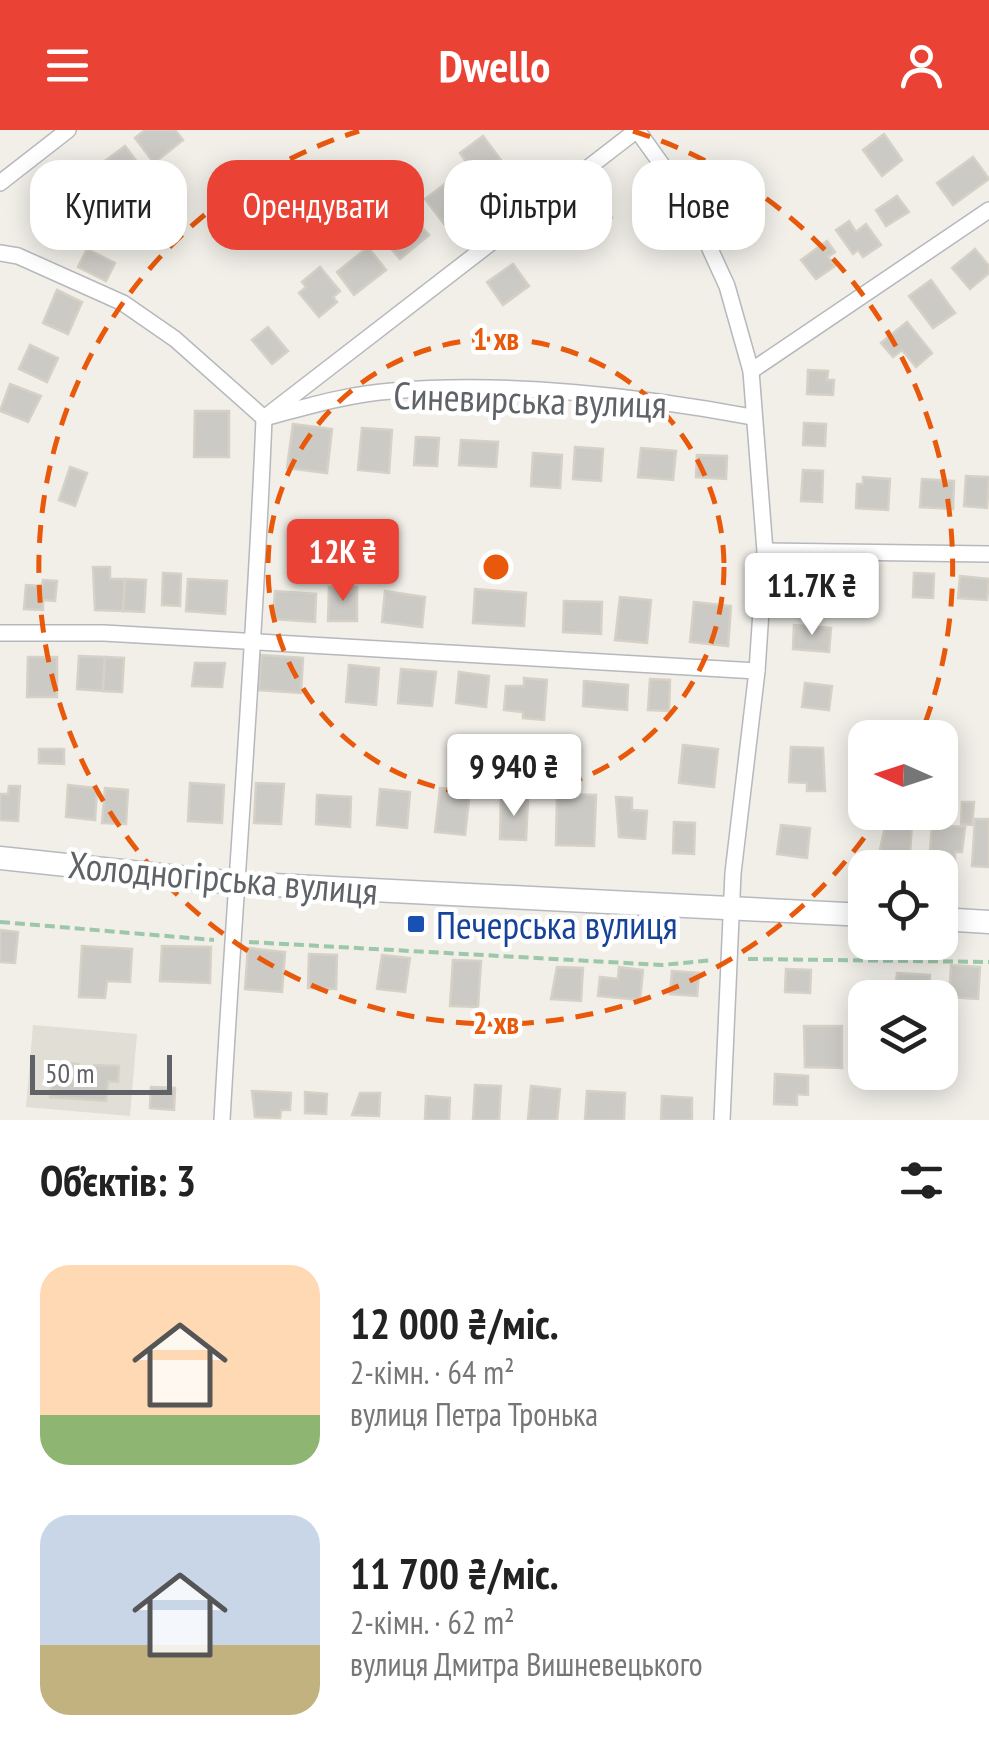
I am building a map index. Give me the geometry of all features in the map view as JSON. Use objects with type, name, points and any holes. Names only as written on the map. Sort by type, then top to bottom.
[{"type":"main road","name":"Холодногірська вулиця","points":[[0,858],[235,883],[848,914]]},
{"type":"main road","points":[[958,920],[989,922]]},
{"type":"street","points":[[0,183],[68,130]]},
{"type":"street","points":[[264,418],[637,130],[688,201],[727,286],[750,371],[765,551],[757,670],[732,873],[722,1120]]},
{"type":"street","points":[[750,371],[989,210]]},
{"type":"street","points":[[0,252],[18,256],[123,303],[174,339],[264,418]]},
{"type":"street","name":"Синевирська вулиця","points":[[264,418],[352,396],[446,388],[693,406],[752,417]]},
{"type":"street","points":[[222,1120],[235,883],[256,642],[264,418]]},
{"type":"street","points":[[765,551],[989,554]]},
{"type":"street","points":[[0,633],[104,633],[757,670]]},
{"type":"path","points":[[0,922],[420,955],[662,965],[729,958],[989,962]]},
{"type":"shaded area","points":[[33,1025],[137,1034],[130,1116],[26,1107]]},
{"type":"building","points":[[145,130],[175,130],[183,140],[158,160],[152,160],[135,138]]},
{"type":"building","points":[[884,134],[902,160],[882,176],[863,150]]},
{"type":"building","points":[[483,136],[501,160],[465,160],[460,153]]},
{"type":"building","points":[[125,146],[136,160],[106,160]]},
{"type":"building","points":[[973,157],[989,179],[953,205],[937,183]]},
{"type":"building","points":[[444,185],[444,224],[425,199]]},
{"type":"building","points":[[897,196],[909,212],[886,226],[876,210]]},
{"type":"building","points":[[849,221],[856,232],[866,224],[881,245],[863,257],[858,250],[853,254],[836,230]]},
{"type":"building","points":[[827,241],[835,252],[828,257],[835,266],[816,279],[801,260]]},
{"type":"building","points":[[975,249],[989,266],[989,273],[970,289],[952,268]]},
{"type":"building","points":[[86,250],[115,263],[106,281],[78,267]]},
{"type":"building","points":[[364,250],[370,250],[386,270],[354,295],[337,272]]},
{"type":"building","points":[[392,250],[411,250],[400,259]]},
{"type":"building","points":[[513,264],[529,286],[503,305],[487,282]]},
{"type":"building","points":[[320,267],[340,291],[333,297],[337,302],[319,317],[299,293],[306,287],[302,282]]},
{"type":"building","points":[[931,280],[955,313],[933,328],[909,296]]},
{"type":"building","points":[[57,290],[82,302],[68,334],[43,323]]},
{"type":"building","points":[[907,322],[932,353],[916,367],[902,350],[893,357],[881,343]]},
{"type":"building","points":[[268,327],[288,351],[272,364],[252,340]]},
{"type":"building","points":[[30,345],[58,358],[47,382],[19,369]]},
{"type":"building","points":[[808,370],[828,371],[827,380],[834,380],[833,395],[807,394]]},
{"type":"building","points":[[10,384],[41,396],[28,422],[0,411]]},
{"type":"building","points":[[195,411],[229,411],[229,457],[194,457]]},
{"type":"building","points":[[804,423],[826,424],[825,446],[803,445]]},
{"type":"building","points":[[293,424],[332,429],[327,473],[287,468]]},
{"type":"building","points":[[362,428],[392,430],[389,473],[358,470]]},
{"type":"building","points":[[416,437],[439,438],[437,466],[414,465]]},
{"type":"building","points":[[461,440],[498,442],[496,467],[459,465]]},
{"type":"building","points":[[575,447],[603,449],[601,481],[573,479]]},
{"type":"building","points":[[641,448],[676,451],[673,480],[638,477]]},
{"type":"building","points":[[533,453],[562,455],[560,488],[531,486]]},
{"type":"building","points":[[697,455],[727,456],[726,479],[696,477]]},
{"type":"building","points":[[70,467],[87,473],[75,506],[59,500]]},
{"type":"building","points":[[803,470],[823,471],[822,502],[801,501]]},
{"type":"building","points":[[966,476],[989,477],[987,508],[964,506]]},
{"type":"building","points":[[863,477],[890,479],[888,510],[856,508],[857,484],[863,484]]},
{"type":"building","points":[[922,479],[954,481],[953,509],[920,507]]},
{"type":"building","points":[[798,555],[824,558],[820,604],[794,601]]},
{"type":"building","points":[[93,567],[110,567],[110,579],[125,579],[123,611],[95,610]]},
{"type":"building","points":[[163,573],[181,574],[180,606],[162,605]]},
{"type":"building","points":[[914,573],[934,574],[933,598],[913,597]]},
{"type":"building","points":[[960,576],[989,579],[987,600],[958,598]]},
{"type":"building","points":[[125,579],[146,580],[144,612],[123,611]]},
{"type":"building","points":[[188,579],[227,581],[225,614],[186,611]]},
{"type":"building","points":[[43,580],[57,581],[55,601],[43,600],[43,610],[24,609],[26,585],[42,586]]},
{"type":"building","points":[[329,587],[357,587],[357,621],[328,621]]},
{"type":"building","points":[[475,589],[526,593],[524,626],[473,623]]},
{"type":"building","points":[[275,591],[316,594],[315,622],[273,619]]},
{"type":"building","points":[[385,591],[425,597],[422,627],[382,622]]},
{"type":"building","points":[[620,597],[651,600],[647,643],[615,640]]},
{"type":"building","points":[[564,601],[602,602],[601,634],[563,632]]},
{"type":"building","points":[[694,602],[731,606],[728,646],[690,642]]},
{"type":"building","points":[[794,625],[831,628],[829,652],[793,649]]},
{"type":"building","points":[[261,655],[303,658],[301,693],[259,690]]},
{"type":"building","points":[[79,656],[105,657],[103,691],[77,689]]},
{"type":"building","points":[[28,657],[57,657],[57,697],[27,697]]},
{"type":"building","points":[[105,657],[124,658],[122,692],[103,691]]},
{"type":"building","points":[[195,663],[225,663],[222,687],[192,686]]},
{"type":"building","points":[[349,665],[379,668],[376,705],[346,702]]},
{"type":"building","points":[[401,669],[436,672],[432,706],[398,703]]},
{"type":"building","points":[[459,672],[489,676],[486,707],[456,703]]},
{"type":"building","points":[[524,678],[547,680],[544,720],[523,718],[523,712],[504,710],[506,686],[524,686]]},
{"type":"building","points":[[650,679],[670,680],[669,711],[648,710]]},
{"type":"building","points":[[584,681],[628,685],[627,710],[583,706]]},
{"type":"building","points":[[805,683],[832,686],[829,710],[802,707]]},
{"type":"building","points":[[683,745],[718,749],[714,787],[679,783]]},
{"type":"building","points":[[791,747],[823,748],[825,791],[807,791],[807,783],[789,782]]},
{"type":"building","points":[[39,749],[64,749],[64,764],[39,763]]},
{"type":"building","points":[[190,783],[224,785],[222,823],[188,821]]},
{"type":"building","points":[[256,783],[284,784],[281,824],[254,823]]},
{"type":"building","points":[[68,785],[97,788],[95,820],[66,817]]},
{"type":"building","points":[[9,786],[20,786],[18,821],[0,820],[0,794],[8,794]]},
{"type":"building","points":[[105,788],[128,790],[126,824],[102,823]]},
{"type":"building","points":[[440,788],[470,791],[465,835],[435,832]]},
{"type":"building","points":[[380,789],[410,792],[407,828],[377,825]]},
{"type":"building","points":[[557,794],[596,795],[594,846],[556,845]]},
{"type":"building","points":[[317,795],[351,797],[350,827],[316,824]]},
{"type":"building","points":[[616,797],[632,798],[632,810],[647,811],[645,839],[619,837]]},
{"type":"building","points":[[501,798],[528,799],[526,840],[500,839]]},
{"type":"building","points":[[962,802],[974,802],[972,825],[961,824]]},
{"type":"building","points":[[975,819],[989,819],[989,867],[972,866]]},
{"type":"building","points":[[674,822],[695,823],[694,854],[673,853]]},
{"type":"building","points":[[781,825],[810,828],[807,858],[777,854]]},
{"type":"building","points":[[965,827],[962,852],[930,850],[932,830]]},
{"type":"building","points":[[884,830],[912,830],[910,850],[880,850]]},
{"type":"building","points":[[0,930],[18,932],[15,963],[0,962]]},
{"type":"building","points":[[82,946],[132,949],[130,982],[107,981],[105,998],[79,997]]},
{"type":"building","points":[[162,946],[211,947],[210,983],[160,981]]},
{"type":"building","points":[[248,948],[285,952],[282,992],[245,989]]},
{"type":"building","points":[[309,954],[337,955],[336,989],[308,988]]},
{"type":"building","points":[[382,955],[410,958],[405,992],[377,989]]},
{"type":"building","points":[[453,960],[481,961],[478,1007],[450,1006]]},
{"type":"building","points":[[951,965],[980,967],[978,999],[958,998],[958,980],[950,980]]},
{"type":"building","points":[[557,967],[583,968],[581,1001],[551,999]]},
{"type":"building","points":[[619,967],[643,970],[640,1000],[598,996],[600,977],[618,979]]},
{"type":"building","points":[[786,969],[811,970],[810,993],[785,992]]},
{"type":"building","points":[[672,971],[699,973],[697,996],[670,994]]},
{"type":"building","points":[[897,973],[930,975],[930,980],[896,980]]},
{"type":"building","points":[[804,1026],[842,1026],[842,1068],[805,1067]]},
{"type":"building","points":[[53,1062],[78,1064],[77,1076],[94,1077],[94,1065],[119,1066],[118,1082],[108,1081],[106,1101],[50,1097]]},
{"type":"building","points":[[775,1074],[808,1076],[808,1095],[797,1094],[797,1105],[774,1104]]},
{"type":"building","points":[[475,1085],[501,1086],[499,1120],[473,1120]]},
{"type":"building","points":[[531,1086],[560,1089],[557,1120],[528,1120]]},
{"type":"building","points":[[151,1087],[175,1088],[174,1110],[150,1108]]},
{"type":"building","points":[[252,1091],[291,1093],[290,1110],[281,1110],[280,1118],[255,1117]]},
{"type":"building","points":[[587,1091],[625,1093],[624,1120],[585,1120]]},
{"type":"building","points":[[305,1092],[327,1094],[326,1114],[305,1113]]},
{"type":"building","points":[[360,1093],[380,1093],[379,1116],[352,1115]]},
{"type":"building","points":[[426,1096],[450,1098],[449,1120],[425,1120]]},
{"type":"building","points":[[662,1096],[692,1098],[692,1120],[661,1120]]},
{"type":"place","name":"Печерська вулиця","points":[[416,924]]}]
